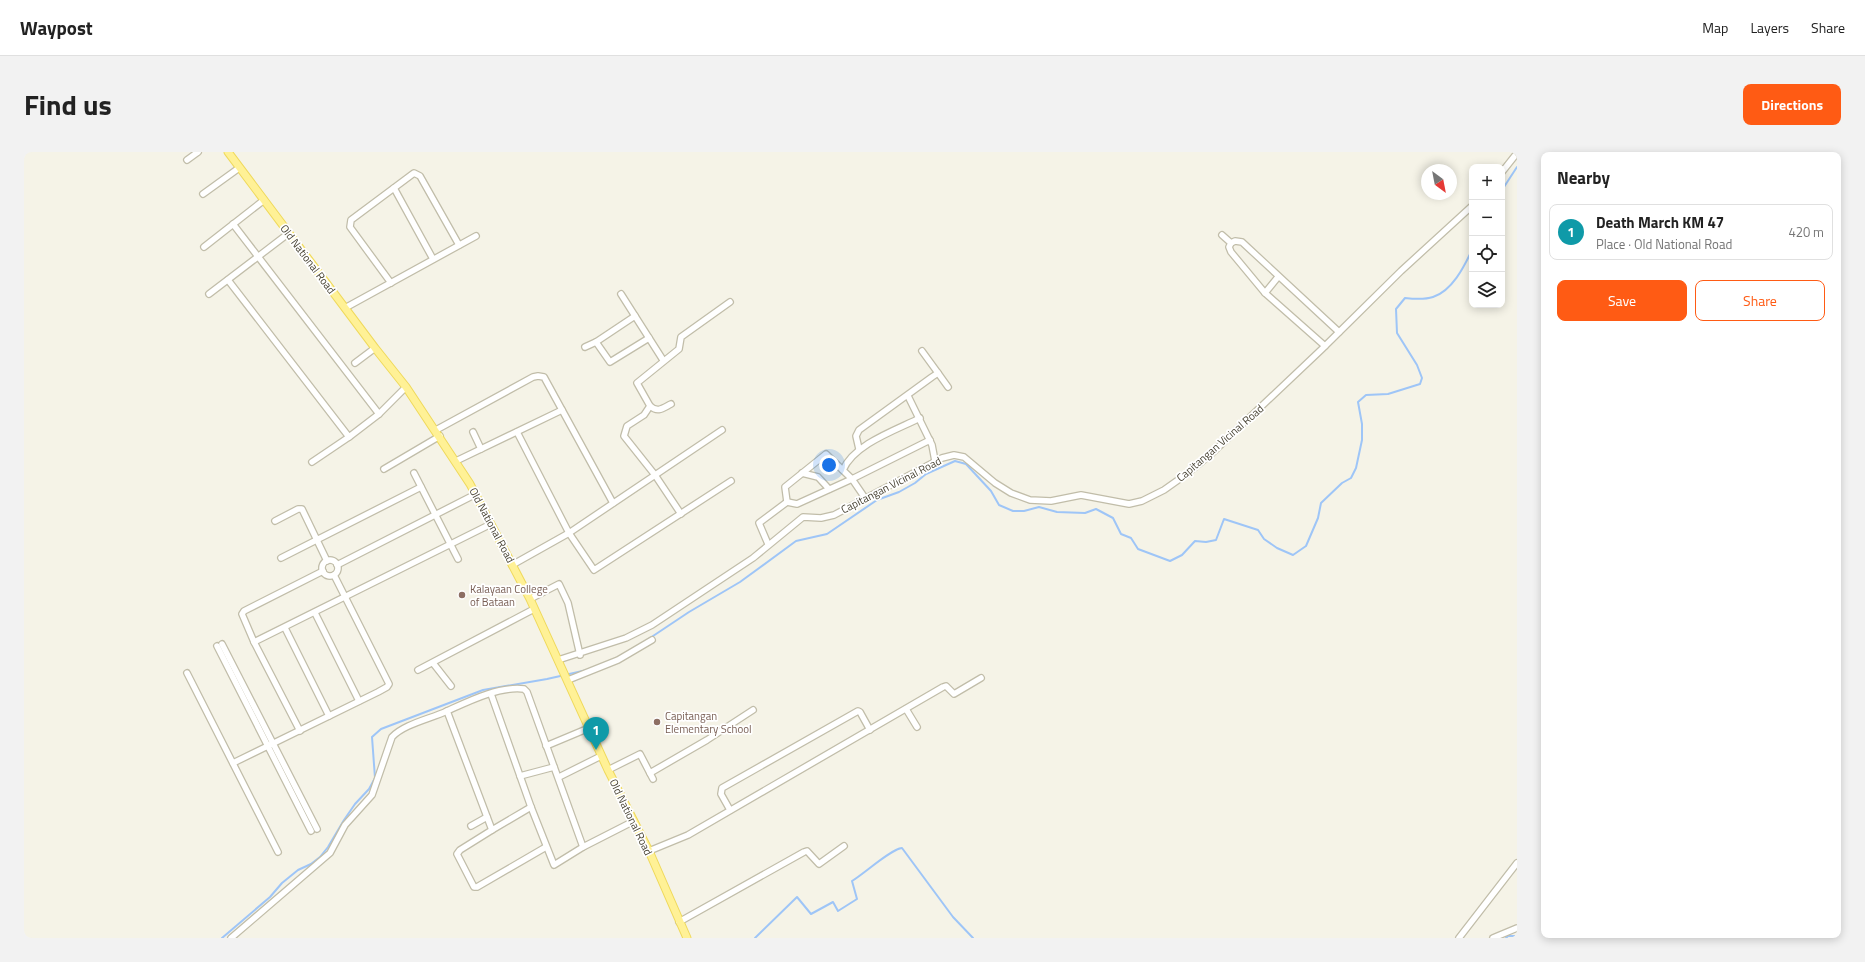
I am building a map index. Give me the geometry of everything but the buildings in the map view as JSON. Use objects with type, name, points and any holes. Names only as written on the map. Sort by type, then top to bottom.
[{"type":"main road","name":"Old National Road","points":[[228,152],[406,387],[438,433],[476,494],[530,599],[566,675],[601,756],[649,851],[687,938]]},
{"type":"street","points":[[187,160],[198,152]]},
{"type":"street","points":[[1505,168],[1517,153]]},
{"type":"street","points":[[203,194],[239,168]]},
{"type":"street","points":[[390,283],[350,227],[351,220],[414,173],[420,176],[459,245]]},
{"type":"street","points":[[394,188],[433,260]]},
{"type":"street","points":[[204,247],[264,200]]},
{"type":"street","name":"Capitangan Vicinal Road","points":[[558,660],[580,655],[626,638],[652,625],[753,558],[768,544],[803,517],[821,518],[834,515],[942,458],[954,455],[964,457],[995,483],[1011,493],[1030,500],[1050,501],[1081,495],[1129,504],[1142,501],[1164,490],[1194,468],[1325,346],[1401,271],[1469,209]]},
{"type":"street","points":[[233,224],[379,414]]},
{"type":"street","points":[[209,294],[289,233]]},
{"type":"street","points":[[345,308],[476,236]]},
{"type":"street","points":[[1222,236],[1231,243]]},
{"type":"street","points":[[1231,243],[1235,241],[1242,242],[1339,332]]},
{"type":"street","points":[[1231,243],[1229,248],[1230,252],[1265,293],[1325,346]]},
{"type":"street","points":[[1265,293],[1278,277]]},
{"type":"street","points":[[228,280],[349,437]]},
{"type":"street","points":[[621,294],[663,360]]},
{"type":"street","points":[[671,404],[660,410],[655,410],[650,406],[637,383],[663,360],[679,349],[681,337],[730,302]]},
{"type":"street","points":[[585,347],[596,342],[635,316]]},
{"type":"street","points":[[596,342],[608,361],[611,362],[649,338]]},
{"type":"street","points":[[355,363],[375,348]]},
{"type":"street","points":[[922,351],[948,386]]},
{"type":"street","points":[[859,449],[856,436],[859,430],[938,373]]},
{"type":"street","points":[[384,470],[438,433],[538,376],[544,377],[613,503]]},
{"type":"street","points":[[312,462],[349,437],[379,414],[406,387]]},
{"type":"street","points":[[908,396],[930,440],[935,461]]},
{"type":"street","points":[[650,406],[644,415],[627,426],[624,436],[655,475],[681,514]]},
{"type":"street","points":[[456,461],[562,410]]},
{"type":"street","points":[[843,470],[848,460],[859,449],[920,418]]},
{"type":"street","points":[[512,564],[569,533],[722,430]]},
{"type":"street","points":[[473,432],[481,450]]},
{"type":"street","points":[[517,432],[569,533],[594,570],[731,481]]},
{"type":"street","points":[[768,544],[759,523],[787,502],[797,504],[852,479],[930,440]]},
{"type":"street","points":[[787,502],[785,487],[826,454],[852,479],[865,498]]},
{"type":"street","points":[[414,473],[458,559]]},
{"type":"street","points":[[802,473],[818,477],[829,489]]},
{"type":"street","points":[[281,558],[421,487]]},
{"type":"street","points":[[337,565],[476,494]]},
{"type":"street","points":[[275,521],[298,509],[302,509],[327,561]]},
{"type":"street","points":[[254,642],[285,628],[491,524]]},
{"type":"street","points":[[327,561],[334,561],[337,565],[337,572],[334,575]]},
{"type":"street","points":[[327,561],[323,567],[324,571],[329,576],[334,575]]},
{"type":"street","points":[[300,731],[242,618],[242,614],[244,611],[324,571]]},
{"type":"street","points":[[233,763],[387,687],[389,684],[334,575]]},
{"type":"street","points":[[530,599],[559,584],[568,603],[580,655]]},
{"type":"street","points":[[418,670],[534,609]]},
{"type":"street","points":[[315,613],[359,701]]},
{"type":"street","points":[[285,628],[329,716]]},
{"type":"street","points":[[566,675],[618,660],[652,640]]},
{"type":"street","points":[[220,645],[314,830]]},
{"type":"street","points":[[433,663],[452,686]]},
{"type":"street","points":[[187,673],[278,852]]},
{"type":"street","points":[[649,851],[688,835],[943,687],[946,686],[952,694],[954,694],[981,678]]},
{"type":"street","points":[[231,938],[330,853],[345,825],[372,795],[392,737],[398,731],[474,698],[515,688],[524,689],[583,847]]},
{"type":"street","points":[[490,694],[531,807],[554,865],[583,847],[634,821]]},
{"type":"street","points":[[906,709],[917,727]]},
{"type":"street","points":[[650,773],[707,740],[753,710]]},
{"type":"street","points":[[447,711],[492,830]]},
{"type":"street","points":[[730,810],[721,794],[722,788],[778,755],[854,712],[860,712],[870,730]]},
{"type":"street","points":[[546,746],[589,728]]},
{"type":"street","points":[[608,770],[640,754],[653,779]]},
{"type":"street","points":[[558,778],[601,756]]},
{"type":"street","points":[[520,776],[554,767]]},
{"type":"street","points":[[531,807],[460,850],[457,854],[474,887],[477,887],[546,847]]},
{"type":"street","points":[[471,826],[487,817]]},
{"type":"street","points":[[679,922],[804,852],[807,851],[819,864],[844,846]]},
{"type":"street","points":[[1459,938],[1517,863]]},
{"type":"street","points":[[1493,938],[1517,928]]},
{"type":"waterway","points":[[1505,185],[1517,167]]},
{"type":"waterway","points":[[644,642],[689,612],[740,582],[796,541],[827,534],[877,500],[899,492],[915,483],[926,474],[955,461],[966,464],[991,491],[999,505],[1013,511],[1024,511],[1039,507],[1057,512],[1085,513],[1096,509],[1113,518],[1121,534],[1131,538],[1138,549],[1170,561],[1182,555],[1195,541],[1206,542],[1216,540],[1224,519],[1258,530],[1264,539],[1277,548],[1293,555],[1306,546],[1318,518],[1321,503],[1342,483],[1351,478],[1356,468],[1362,440],[1362,424],[1358,402],[1366,395],[1388,394],[1420,384],[1422,378],[1417,365],[1397,333],[1396,309],[1405,298],[1430,298],[1446,290],[1457,278],[1469,256]]},
{"type":"waterway","points":[[222,938],[270,897],[282,883],[298,870],[311,864],[320,857],[328,847],[344,820],[355,804],[369,789],[375,778],[372,737],[381,729],[483,690],[547,679],[587,670]]},
{"type":"waterway","points":[[755,938],[797,897],[811,914],[833,902],[838,911],[857,899],[852,881],[891,852],[902,848],[953,917],[973,938]]},
{"type":"waterway","points":[[1506,938],[1508,936],[1517,936]]},
{"type":"place","name":"Kalayaan College of Bataan","points":[[462,595]]},
{"type":"place","name":"Capitangan Elementary School","points":[[657,722]]},
{"type":"place","name":"Death March KM 47","points":[[596,750]]}]
